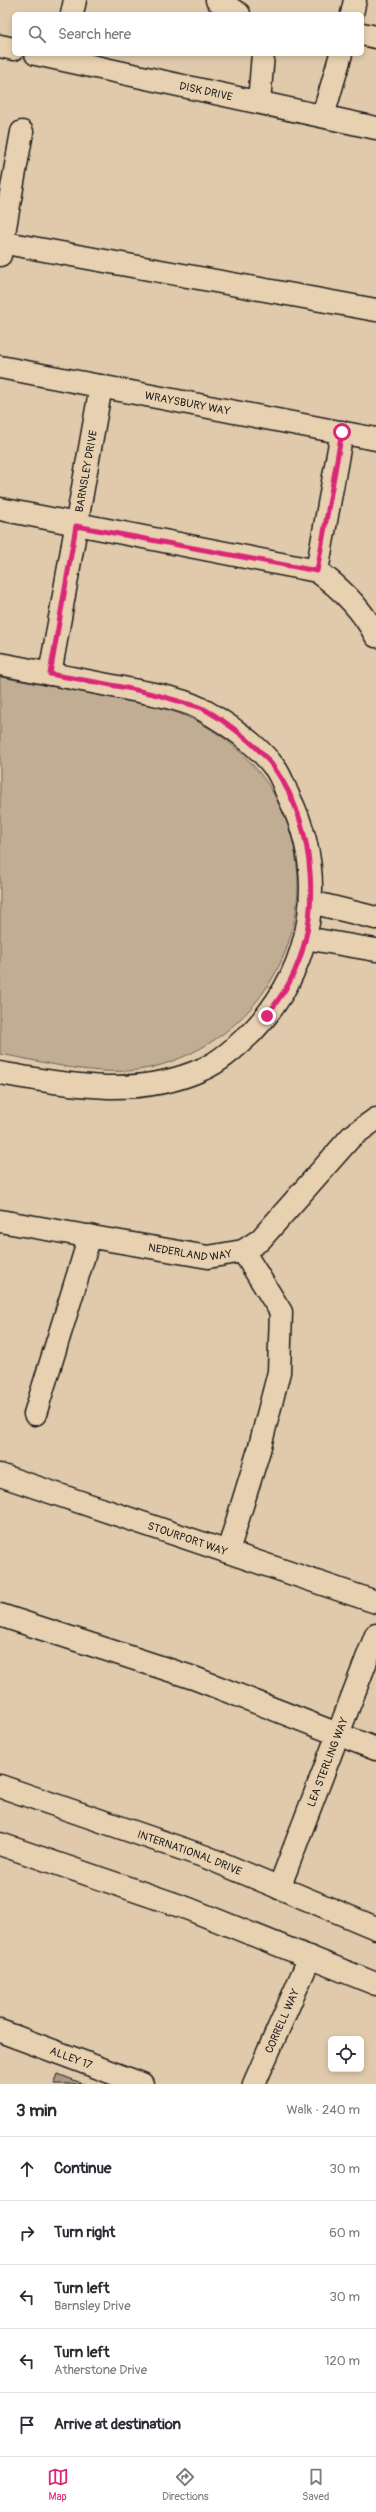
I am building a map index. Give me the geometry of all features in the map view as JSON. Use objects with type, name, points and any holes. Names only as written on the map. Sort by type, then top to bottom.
[{"type":"street","points":[[72,12],[75,0]]},
{"type":"street","points":[[217,0],[236,12]]},
{"type":"street","points":[[352,12],[355,0]]},
{"type":"street","points":[[364,34],[376,37]]},
{"type":"street","points":[[0,46],[12,49]]},
{"type":"street","points":[[259,102],[263,56]]},
{"type":"street","points":[[323,116],[340,56]]},
{"type":"street","name":"DISK DRIVE","points":[[62,57],[376,128]]},
{"type":"street","points":[[22,132],[1,246],[376,310]]},
{"type":"street","name":"WRAYSBURY WAY","points":[[0,367],[376,439]]},
{"type":"street","name":"BARNSLEY DRIVE","points":[[50,674],[100,386]]},
{"type":"street","points":[[317,571],[342,432]]},
{"type":"street","points":[[0,509],[76,526],[317,571],[335,584],[352,600],[376,636]]},
{"type":"street","points":[[0,664],[159,695],[203,709],[241,734],[275,769],[297,813],[309,852],[311,902],[305,938],[289,983],[267,1016],[239,1044],[205,1069],[164,1083],[112,1088],[74,1086],[0,1073]]},
{"type":"street","points":[[311,902],[376,918]]},
{"type":"street","points":[[305,938],[376,950]]},
{"type":"street","name":"NEDERLAND WAY","points":[[0,1221],[208,1257],[243,1251],[260,1240],[351,1137],[376,1119]]},
{"type":"street","points":[[35,1414],[90,1236]]},
{"type":"street","points":[[228,1551],[259,1450],[279,1372],[281,1312],[243,1251]]},
{"type":"street","name":"STOURPORT WAY","points":[[0,1475],[376,1602]]},
{"type":"street","points":[[0,1615],[194,1678],[376,1749]]},
{"type":"street","name":"LEA STERLING WAY","points":[[279,1888],[376,1635]]},
{"type":"street","name":"INTERNATIONAL DRIVE","points":[[0,1786],[206,1857],[376,1928]]},
{"type":"street","points":[[0,1844],[189,1909],[376,1984]]},
{"type":"street","name":"CORRELL WAY","points":[[254,2084],[310,1957]]},
{"type":"street","name":"ALLEY 17","points":[[0,2031],[142,2084]]},
{"type":"shaded area","points":[[0,677],[144,703],[172,711],[199,722],[212,730],[255,768],[283,813],[297,863],[296,913],[281,962],[253,1005],[213,1041],[161,1065],[121,1071],[80,1069],[0,1054]]},
{"type":"building","points":[[58,2074],[84,2084],[54,2084]]},
{"type":"route","points":[[267,1016],[289,983],[305,938],[311,902],[309,852],[297,813],[275,769],[241,734],[203,709],[159,695],[50,674],[59,633],[76,526],[317,571],[342,432]]}]
